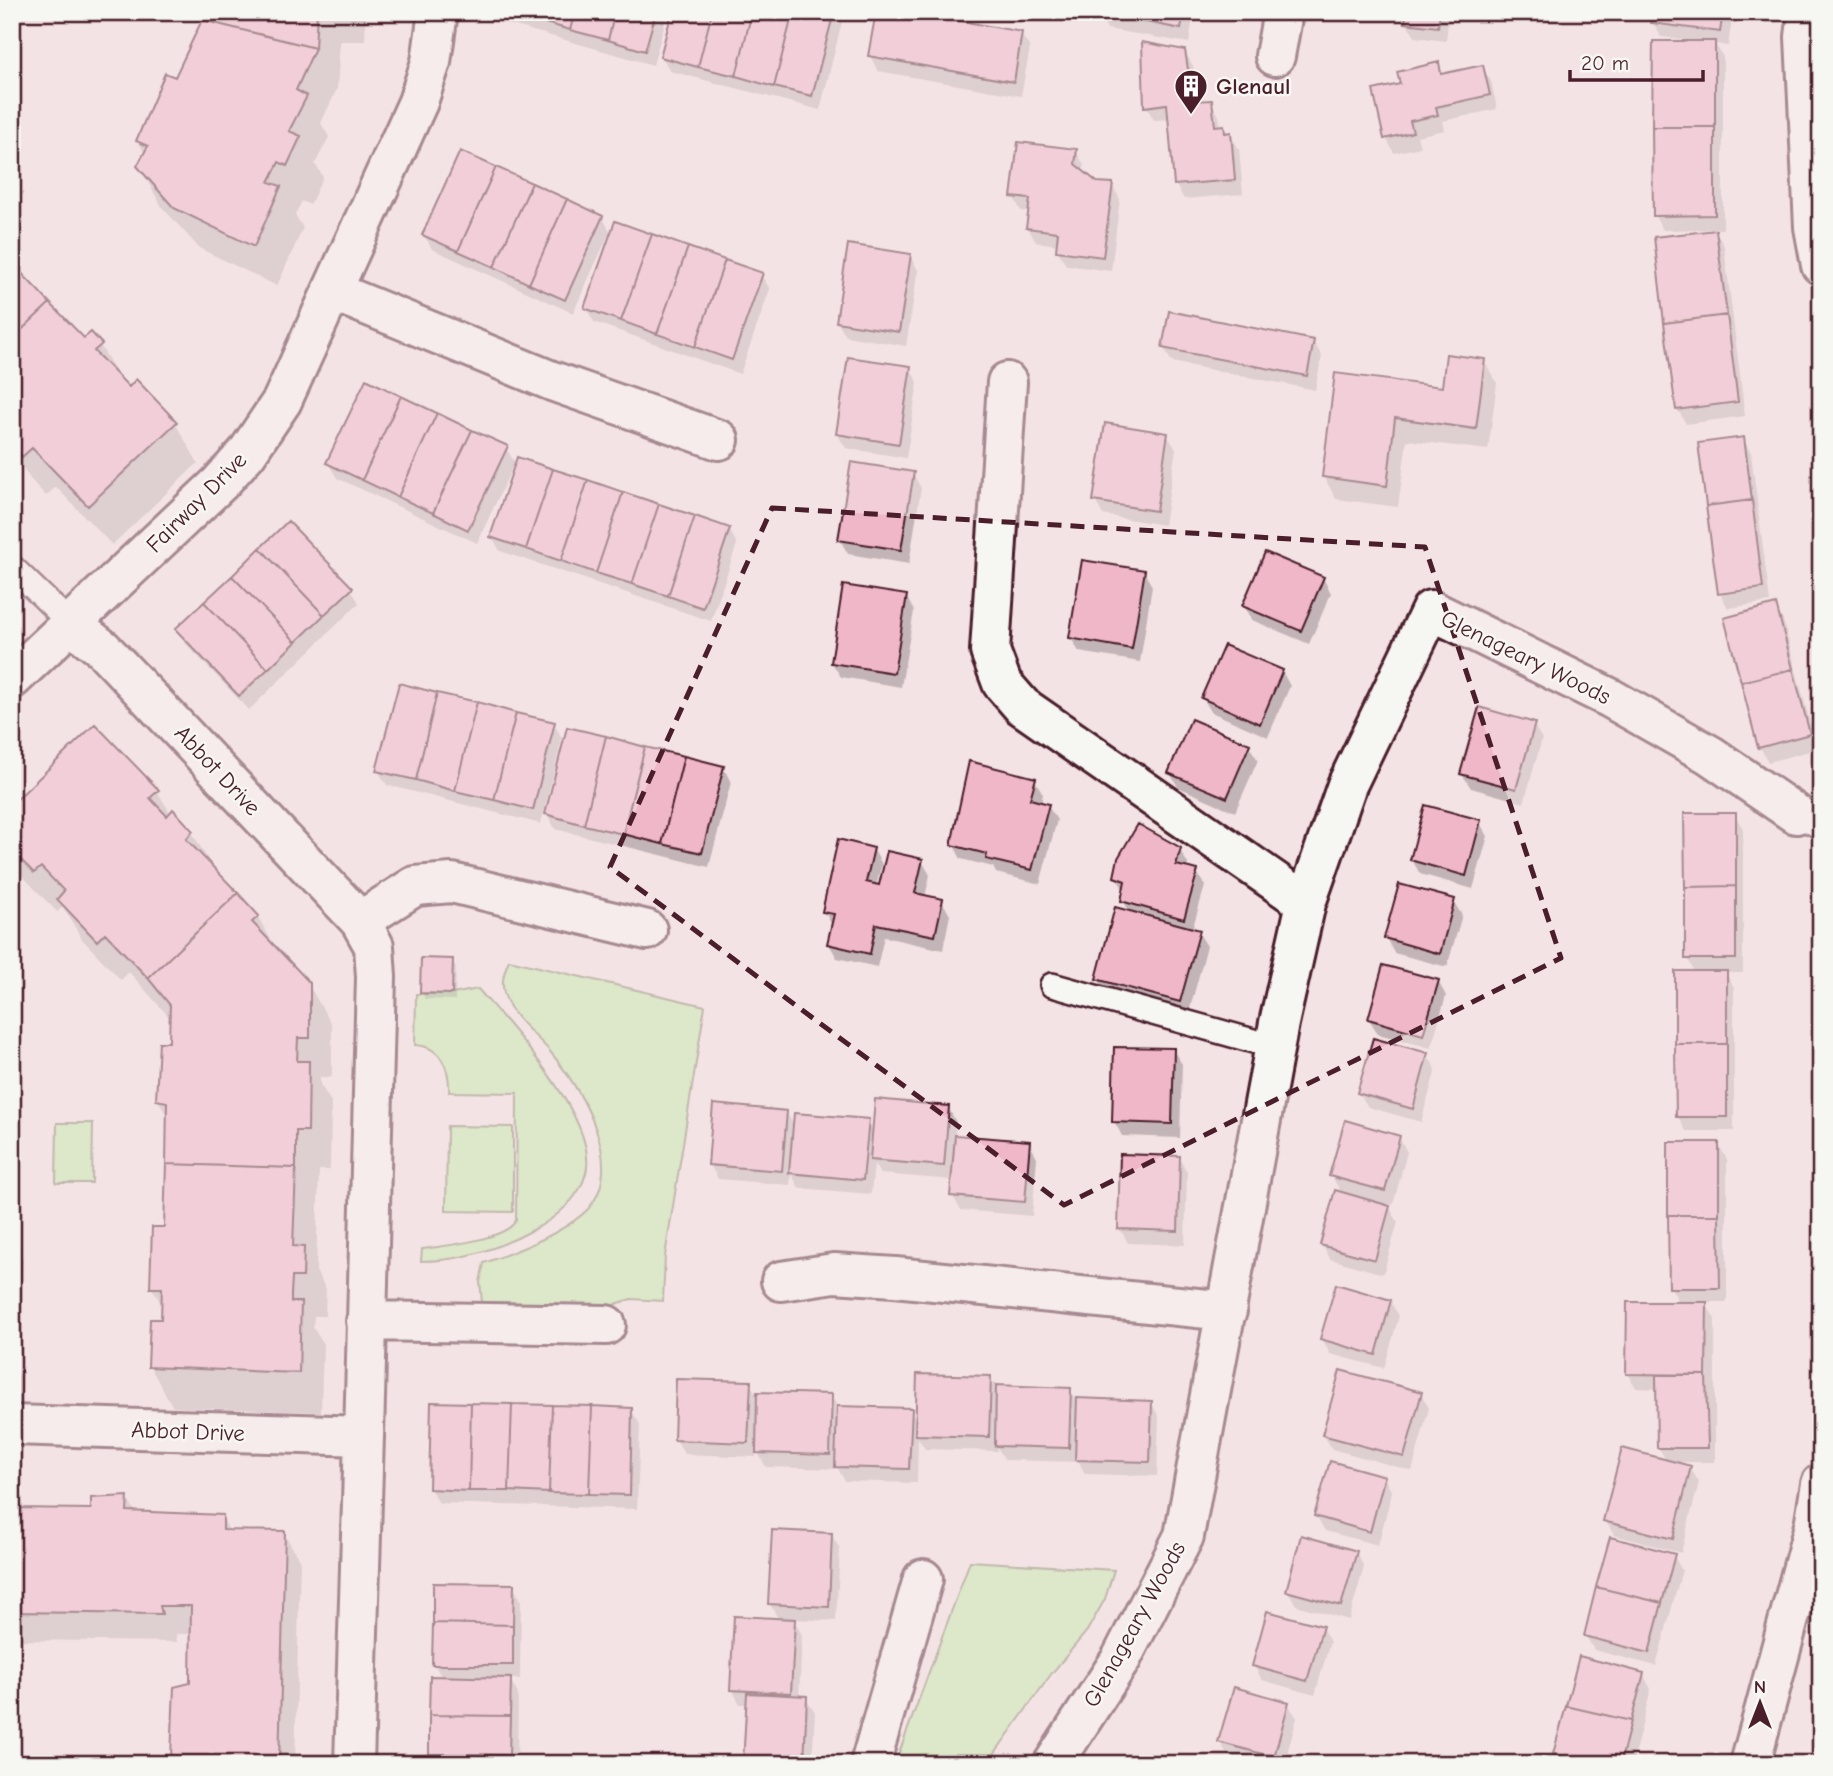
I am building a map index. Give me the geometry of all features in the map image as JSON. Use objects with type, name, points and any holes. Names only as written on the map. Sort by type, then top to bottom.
[{"type":"street","name":"Fairway Drive","points":[[12,678],[220,483],[247,453],[282,401],[418,102],[431,62],[438,12]]},
{"type":"street","points":[[1275,57],[1283,12]]},
{"type":"street","points":[[1808,12],[1804,37],[1814,228],[1821,265]]},
{"type":"street","points":[[332,291],[552,381],[719,440]]},
{"type":"street","points":[[1006,382],[990,652],[1002,683],[1022,706],[1306,903]]},
{"type":"street","name":"Glenageary Woods","points":[[1053,1764],[1121,1659],[1184,1536],[1275,1047],[1306,903],[1347,785],[1431,610],[1509,651],[1610,698],[1710,755],[1808,820]]},
{"type":"street","name":"Abbot Drive","points":[[71,624],[103,649],[360,921],[374,946],[376,966],[365,1436],[354,1764]]},
{"type":"street","points":[[360,921],[415,886],[452,883],[647,930]]},
{"type":"street","points":[[781,1281],[834,1273],[895,1277],[1227,1311]]},
{"type":"street","points":[[366,1321],[606,1325]]},
{"type":"street","name":"Abbot Drive","points":[[12,1426],[365,1436]]},
{"type":"street","points":[[1750,1764],[1814,1526],[1821,1483]]},
{"type":"street","points":[[870,1764],[923,1579]]},
{"type":"lane","points":[[12,567],[71,624]]},
{"type":"lane","points":[[1052,985],[1275,1047]]},
{"type":"highlighted area","points":[[772,508],[1425,547],[1561,958],[1064,1205],[610,867]]},
{"type":"green space","points":[[509,960],[705,1006],[665,1256],[663,1301],[631,1299],[613,1305],[482,1302],[480,1282],[484,1263],[539,1241],[578,1218],[588,1209],[599,1191],[603,1171],[596,1128],[575,1087],[552,1054],[519,1020],[509,1005],[503,982]]},
{"type":"green space","points":[[478,989],[530,1050],[566,1102],[579,1127],[586,1151],[586,1173],[573,1199],[550,1220],[533,1230],[479,1252],[450,1259],[421,1261],[422,1249],[488,1237],[510,1227],[516,1220],[517,1093],[449,1092],[448,1075],[442,1060],[424,1046],[415,1045],[416,994],[452,994]]},
{"type":"green space","points":[[57,1123],[93,1123],[92,1183],[56,1183]]},
{"type":"green space","points":[[447,1126],[513,1127],[513,1212],[446,1211]]},
{"type":"green space","points":[[970,1561],[1114,1570],[1105,1599],[1087,1631],[1052,1673],[987,1764],[895,1764]]},
{"type":"building","points":[[202,12],[317,12],[315,48],[202,20]]},
{"type":"building","points":[[534,12],[575,12],[570,30],[532,19]]},
{"type":"building","points":[[575,12],[615,12],[608,40],[570,30]]},
{"type":"building","points":[[615,12],[656,12],[645,51],[608,40]]},
{"type":"building","points":[[672,12],[712,12],[698,67],[660,57]]},
{"type":"building","points":[[712,12],[752,12],[736,76],[698,67]]},
{"type":"building","points":[[752,12],[793,12],[774,87],[736,76]]},
{"type":"building","points":[[793,12],[834,12],[812,96],[774,87]]},
{"type":"building","points":[[876,12],[911,12],[1022,32],[1014,82],[868,56]]},
{"type":"building","points":[[1097,12],[1184,12],[1181,29]]},
{"type":"building","points":[[1406,12],[1440,12],[1438,27],[1405,23]]},
{"type":"building","points":[[1652,12],[1723,12],[1720,32],[1651,23]]},
{"type":"building","points":[[202,20],[315,48],[296,90],[307,96],[289,131],[301,136],[287,166],[279,162],[269,182],[281,186],[254,247],[174,208],[137,166],[148,146],[136,141],[165,73],[175,77]]},
{"type":"building","points":[[1653,41],[1715,41],[1715,127],[1652,127]]},
{"type":"building","name":"Glenaul","points":[[1142,42],[1185,50],[1193,101],[1212,100],[1215,126],[1224,125],[1225,133],[1231,132],[1235,180],[1174,185],[1167,104],[1144,107]]},
{"type":"building","points":[[1439,62],[1441,74],[1483,65],[1490,95],[1436,107],[1438,115],[1410,121],[1413,132],[1384,139],[1373,90],[1400,84],[1397,72]]},
{"type":"building","points":[[1652,127],[1715,127],[1715,215],[1653,216]]},
{"type":"building","points":[[1018,142],[1077,149],[1075,164],[1097,182],[1113,183],[1103,257],[1056,251],[1058,232],[1026,228],[1030,199],[1011,197]]},
{"type":"building","points":[[460,151],[496,167],[458,251],[422,235]]},
{"type":"building","points":[[496,167],[532,183],[494,267],[458,251]]},
{"type":"building","points":[[532,183],[567,199],[529,284],[494,267]]},
{"type":"building","points":[[567,199],[603,216],[565,300],[529,284]]},
{"type":"building","points":[[615,221],[652,234],[621,321],[584,308]]},
{"type":"building","points":[[1716,230],[1727,315],[1664,323],[1654,237]]},
{"type":"building","points":[[652,234],[688,247],[657,334],[621,321]]},
{"type":"building","points":[[848,244],[911,254],[899,332],[836,322]]},
{"type":"building","points":[[688,247],[725,260],[695,347],[657,334]]},
{"type":"building","points":[[725,260],[763,273],[732,360],[695,347]]},
{"type":"building","points":[[12,263],[50,303],[12,339]]},
{"type":"building","points":[[50,303],[84,338],[91,332],[102,344],[94,351],[129,387],[136,379],[177,422],[88,506],[32,448],[22,457],[12,446],[12,339]]},
{"type":"building","points":[[1169,311],[1314,340],[1307,376],[1162,348]]},
{"type":"building","points":[[1727,315],[1738,402],[1676,410],[1664,323]]},
{"type":"building","points":[[1446,354],[1485,359],[1476,429],[1395,418],[1387,486],[1322,477],[1335,373],[1442,387]]},
{"type":"building","points":[[848,357],[911,366],[899,444],[836,434]]},
{"type":"building","points":[[366,379],[401,396],[362,480],[326,463]]},
{"type":"building","points":[[401,396],[437,413],[398,497],[362,480]]},
{"type":"building","points":[[437,413],[472,430],[433,513],[398,497]]},
{"type":"building","points":[[1105,423],[1168,433],[1156,511],[1093,501]]},
{"type":"building","points":[[472,430],[508,446],[468,530],[433,513]]},
{"type":"building","points":[[1744,437],[1752,500],[1706,506],[1698,443]]},
{"type":"building","points":[[517,457],[553,469],[526,549],[490,537]]},
{"type":"building","points":[[851,462],[914,472],[901,550],[838,540]]},
{"type":"building","points":[[553,469],[588,480],[561,561],[526,549]]},
{"type":"building","points":[[588,480],[623,492],[596,573],[561,561]]},
{"type":"building","points":[[623,492],[659,504],[632,584],[596,573]]},
{"type":"building","points":[[1752,500],[1763,588],[1718,594],[1706,506]]},
{"type":"building","points":[[659,504],[695,516],[668,596],[632,584]]},
{"type":"building","points":[[695,516],[730,528],[703,608],[668,596]]},
{"type":"building","points":[[288,521],[353,588],[324,615],[260,548]]},
{"type":"building","points":[[260,548],[324,615],[296,642],[232,576]]},
{"type":"building","points":[[1265,552],[1324,577],[1301,631],[1242,606]]},
{"type":"building","points":[[1082,560],[1145,570],[1132,649],[1069,638]]},
{"type":"building","points":[[232,576],[296,642],[268,669],[204,602]]},
{"type":"building","points":[[843,585],[907,595],[894,673],[831,663]]},
{"type":"building","points":[[204,602],[268,669],[239,696],[175,629]]},
{"type":"building","points":[[1776,604],[1793,669],[1741,682],[1724,618]]},
{"type":"building","points":[[1224,645],[1283,670],[1260,724],[1201,698]]},
{"type":"building","points":[[1793,669],[1810,734],[1758,748],[1741,682]]},
{"type":"building","points":[[399,683],[437,693],[416,780],[376,771]]},
{"type":"building","points":[[437,693],[477,702],[455,791],[416,780]]},
{"type":"building","points":[[477,702],[516,713],[494,800],[455,791]]},
{"type":"building","points":[[1479,707],[1535,723],[1516,789],[1460,774]]},
{"type":"building","points":[[516,713],[555,722],[533,810],[494,800]]},
{"type":"building","points":[[1191,719],[1250,744],[1227,798],[1168,773]]},
{"type":"building","points":[[95,724],[159,790],[150,798],[167,816],[173,809],[193,831],[186,839],[238,893],[148,978],[105,933],[97,941],[57,899],[64,891],[41,867],[34,873],[12,851],[12,804]]},
{"type":"building","points":[[567,727],[606,736],[584,825],[545,814]]},
{"type":"building","points":[[606,736],[645,747],[623,834],[584,825]]},
{"type":"building","points":[[645,747],[684,756],[662,844],[623,834]]},
{"type":"building","points":[[684,756],[724,766],[702,853],[662,844]]},
{"type":"building","points":[[969,761],[1036,778],[1030,799],[1049,804],[1032,870],[986,859],[987,854],[951,845]]},
{"type":"building","points":[[1425,805],[1481,820],[1466,876],[1410,860]]},
{"type":"building","points":[[1684,813],[1736,813],[1736,886],[1685,887]]},
{"type":"building","points":[[1138,824],[1181,848],[1176,865],[1198,870],[1184,919],[1121,901],[1125,881],[1114,877],[1118,858]]},
{"type":"building","points":[[838,839],[874,848],[866,882],[879,885],[887,851],[923,859],[915,893],[943,899],[935,936],[876,924],[870,954],[827,944],[834,914],[822,912]]},
{"type":"building","points":[[1399,884],[1455,899],[1440,954],[1384,938]]},
{"type":"building","points":[[1736,886],[1736,959],[1685,959],[1685,887]]},
{"type":"building","points":[[238,893],[259,916],[252,922],[310,983],[310,1038],[298,1038],[297,1061],[309,1061],[308,1131],[296,1131],[296,1168],[166,1164],[167,1102],[156,1100],[159,1042],[169,1042],[170,1005],[148,978]]},
{"type":"building","points":[[1115,907],[1200,930],[1180,1002],[1096,979]]},
{"type":"building","points":[[421,958],[453,959],[452,994],[420,993]]},
{"type":"building","points":[[1383,965],[1439,980],[1423,1035],[1368,1019]]},
{"type":"building","points":[[1675,971],[1727,971],[1727,1044],[1675,1044]]},
{"type":"building","points":[[1373,1038],[1428,1053],[1413,1109],[1357,1093]]},
{"type":"building","points":[[1675,1044],[1727,1044],[1727,1117],[1676,1117]]},
{"type":"building","points":[[1114,1047],[1174,1048],[1172,1124],[1112,1122]]},
{"type":"building","points":[[875,1099],[949,1106],[944,1166],[870,1160]]},
{"type":"building","points":[[713,1104],[787,1111],[782,1171],[708,1165]]},
{"type":"building","points":[[794,1113],[869,1119],[863,1180],[789,1173]]},
{"type":"building","points":[[1345,1120],[1400,1136],[1385,1191],[1329,1176]]},
{"type":"building","points":[[955,1135],[1030,1141],[1025,1202],[950,1196]]},
{"type":"building","points":[[1668,1142],[1719,1142],[1719,1215],[1668,1215]]},
{"type":"building","points":[[1120,1154],[1180,1156],[1178,1231],[1118,1229]]},
{"type":"building","points":[[166,1164],[296,1168],[293,1246],[304,1247],[303,1277],[292,1277],[291,1302],[301,1302],[299,1373],[148,1367],[150,1319],[161,1319],[162,1288],[150,1288],[152,1227],[164,1227]]},
{"type":"building","points":[[1335,1190],[1390,1206],[1375,1260],[1320,1245]]},
{"type":"building","points":[[1668,1215],[1719,1215],[1720,1288],[1669,1288]]},
{"type":"building","points":[[1336,1284],[1391,1300],[1376,1355],[1320,1339]]},
{"type":"building","points":[[1627,1302],[1707,1302],[1706,1375],[1626,1374]]},
{"type":"building","points":[[1340,1370],[1422,1392],[1404,1457],[1322,1435]]},
{"type":"building","points":[[917,1374],[991,1376],[989,1437],[915,1435]]},
{"type":"building","points":[[1656,1375],[1706,1375],[1708,1448],[1657,1448]]},
{"type":"building","points":[[676,1379],[751,1381],[748,1443],[674,1440]]},
{"type":"building","points":[[996,1385],[1071,1388],[1069,1448],[995,1446]]},
{"type":"building","points":[[757,1392],[832,1394],[830,1455],[756,1453]]},
{"type":"building","points":[[1077,1398],[1152,1401],[1150,1462],[1075,1460]]},
{"type":"building","points":[[431,1402],[471,1403],[469,1491],[429,1489]]},
{"type":"building","points":[[471,1403],[512,1404],[509,1491],[469,1491]]},
{"type":"building","points":[[512,1404],[552,1405],[549,1493],[509,1491]]},
{"type":"building","points":[[552,1405],[592,1406],[589,1494],[549,1493]]},
{"type":"building","points":[[592,1406],[632,1408],[630,1495],[589,1494]]},
{"type":"building","points":[[837,1406],[912,1408],[909,1469],[835,1467]]},
{"type":"building","points":[[1622,1448],[1691,1466],[1673,1539],[1603,1521]]},
{"type":"building","points":[[1330,1461],[1385,1476],[1370,1532],[1314,1516]]},
{"type":"building","points":[[128,1496],[127,1511],[223,1515],[223,1530],[285,1531],[279,1764],[182,1764],[182,1757],[171,1757],[174,1687],[190,1683],[191,1606],[160,1606],[162,1614],[12,1612],[12,1508],[91,1509],[91,1498]]},
{"type":"building","points":[[772,1530],[832,1533],[829,1607],[768,1604]]},
{"type":"building","points":[[1301,1535],[1357,1551],[1341,1606],[1286,1591]]},
{"type":"building","points":[[1610,1537],[1675,1554],[1662,1603],[1596,1587]]},
{"type":"building","points":[[433,1583],[514,1584],[513,1625],[433,1623]]},
{"type":"building","points":[[1596,1587],[1662,1603],[1649,1653],[1584,1636]]},
{"type":"building","points":[[1267,1611],[1323,1626],[1307,1681],[1252,1666]]},
{"type":"building","points":[[734,1616],[795,1619],[791,1693],[730,1690]]},
{"type":"building","points":[[433,1623],[513,1625],[513,1665],[432,1665]]},
{"type":"building","points":[[1579,1656],[1644,1673],[1631,1721],[1566,1706]]},
{"type":"building","points":[[430,1676],[511,1678],[510,1716],[429,1715]]},
{"type":"building","points":[[1234,1687],[1289,1702],[1274,1757],[1218,1742]]},
{"type":"building","points":[[747,1693],[807,1696],[804,1764],[743,1764]]},
{"type":"building","points":[[1566,1706],[1631,1721],[1620,1764],[1589,1764],[1553,1754]]},
{"type":"building","points":[[429,1715],[510,1716],[509,1755],[429,1754]]},
{"type":"building","points":[[429,1754],[509,1755],[509,1764],[429,1764]]},
{"type":"place","name":"Glenaul","points":[[1191,116]]}]
